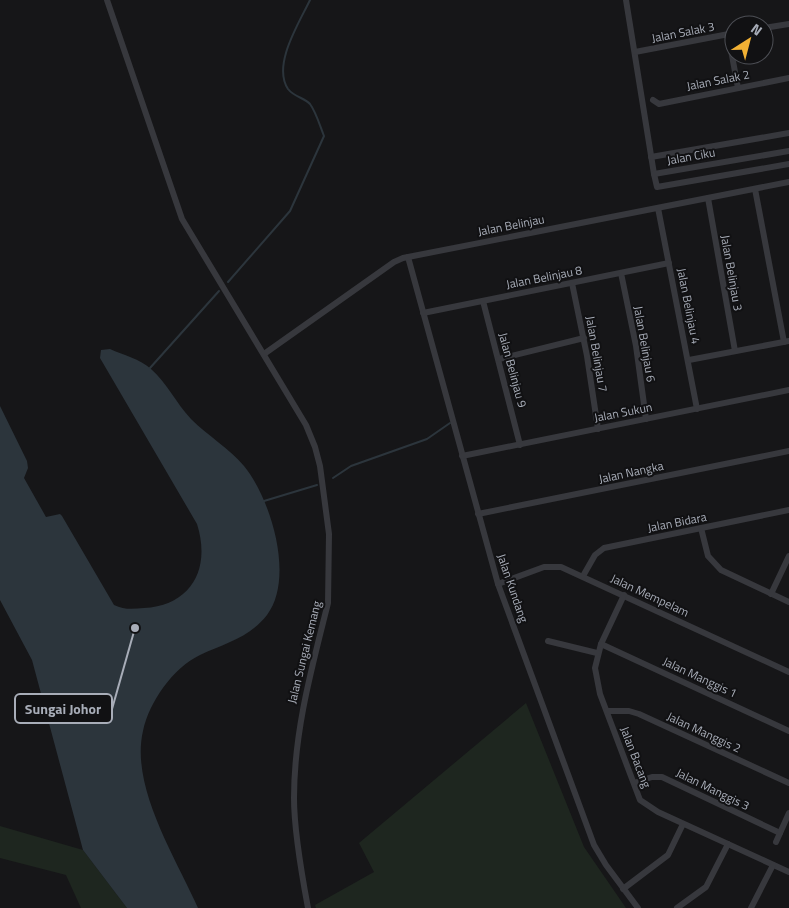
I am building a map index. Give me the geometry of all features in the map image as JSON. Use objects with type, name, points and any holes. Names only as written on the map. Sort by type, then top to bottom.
[{"type":"street","name":"Jalan Sungai Kemang","points":[[107,0],[182,219],[306,425],[316,447],[322,476],[329,534],[328,603],[302,705],[296,752],[294,800],[308,908]]},
{"type":"street","points":[[626,0],[654,174]]},
{"type":"street","points":[[774,26],[789,24]]},
{"type":"street","name":"Jalan Salak 3","points":[[635,52],[724,35]]},
{"type":"street","points":[[735,65],[738,88]]},
{"type":"street","name":"Jalan Salak 2","points":[[653,100],[659,104],[789,78]]},
{"type":"street","points":[[651,157],[789,133]]},
{"type":"street","name":"Jalan Ciku","points":[[789,151],[654,174],[656,187],[789,164]]},
{"type":"street","name":"Jalan Belinjau","points":[[264,354],[394,262],[408,257],[789,182]]},
{"type":"street","points":[[689,360],[786,341],[755,189]]},
{"type":"street","name":"Jalan Belinjau 3","points":[[708,198],[735,351]]},
{"type":"street","name":"Jalan Belinjau 4","points":[[658,208],[697,409]]},
{"type":"street","name":"Jalan Kundang","points":[[408,257],[498,584],[594,845],[638,908]]},
{"type":"street","name":"Jalan Belinjau 8","points":[[423,313],[669,263]]},
{"type":"street","name":"Jalan Belinjau 6","points":[[621,273],[636,346],[646,419]]},
{"type":"street","name":"Jalan Belinjau 7","points":[[572,283],[584,338],[598,429]]},
{"type":"street","name":"Jalan Belinjau 9","points":[[483,301],[520,445]]},
{"type":"street","points":[[498,359],[584,338]]},
{"type":"street","name":"Jalan Sukun","points":[[462,456],[789,390]]},
{"type":"street","name":"Jalan Nangka","points":[[478,514],[789,451]]},
{"type":"street","name":"Jalan Bidara","points":[[584,576],[595,556],[604,548],[789,510]]},
{"type":"street","points":[[701,528],[708,556],[721,570],[789,602]]},
{"type":"street","points":[[771,594],[789,556]]},
{"type":"street","name":"Jalan Mempelam","points":[[498,584],[544,567],[561,567],[789,672]]},
{"type":"street","name":"Jalan Bacang","points":[[624,596],[597,653],[596,668],[600,694],[640,800],[658,812],[789,872]]},
{"type":"street","points":[[548,642],[597,653]]},
{"type":"street","name":"Jalan Manggis 1","points":[[601,644],[789,731]]},
{"type":"street","name":"Jalan Manggis 2","points":[[607,711],[628,710],[640,714],[789,783]]},
{"type":"street","name":"Jalan Manggis 3","points":[[634,783],[652,777],[662,777],[780,833]]},
{"type":"street","points":[[776,842],[789,813]]},
{"type":"street","points":[[624,889],[668,855],[683,824]]},
{"type":"street","points":[[677,908],[706,887],[728,844]]},
{"type":"street","points":[[751,908],[773,865]]},
{"type":"shaded area","points":[[110,349],[137,360],[151,369],[162,380],[191,419],[232,453],[244,466],[263,498],[271,518],[276,539],[279,581],[275,599],[267,615],[244,635],[200,655],[181,668],[157,698],[146,720],[143,731],[141,753],[143,775],[149,798],[157,822],[198,908],[127,908],[83,850],[32,660],[0,600],[0,406],[27,461],[28,468],[24,478],[46,517],[60,514],[62,516],[114,605],[132,609],[161,605],[175,600],[186,592],[194,581],[199,569],[201,555],[201,540],[197,524],[100,358],[101,350]]},
{"type":"shaded area","points":[[526,703],[584,847],[626,908],[316,908],[315,905],[374,872],[359,843]]},
{"type":"shaded area","points":[[0,826],[83,850],[127,908],[81,908],[66,875],[0,858]]},
{"type":"waterway","points":[[228,282],[290,211],[324,136],[310,104],[290,92],[284,79],[285,56],[294,32],[310,0]]},
{"type":"waterway","points":[[150,368],[219,291]]},
{"type":"waterway","points":[[333,478],[351,466],[427,439],[450,423]]},
{"type":"waterway","points":[[264,501],[317,485]]},
{"type":"place","name":"Sungai Johor","points":[[135,628]]}]
